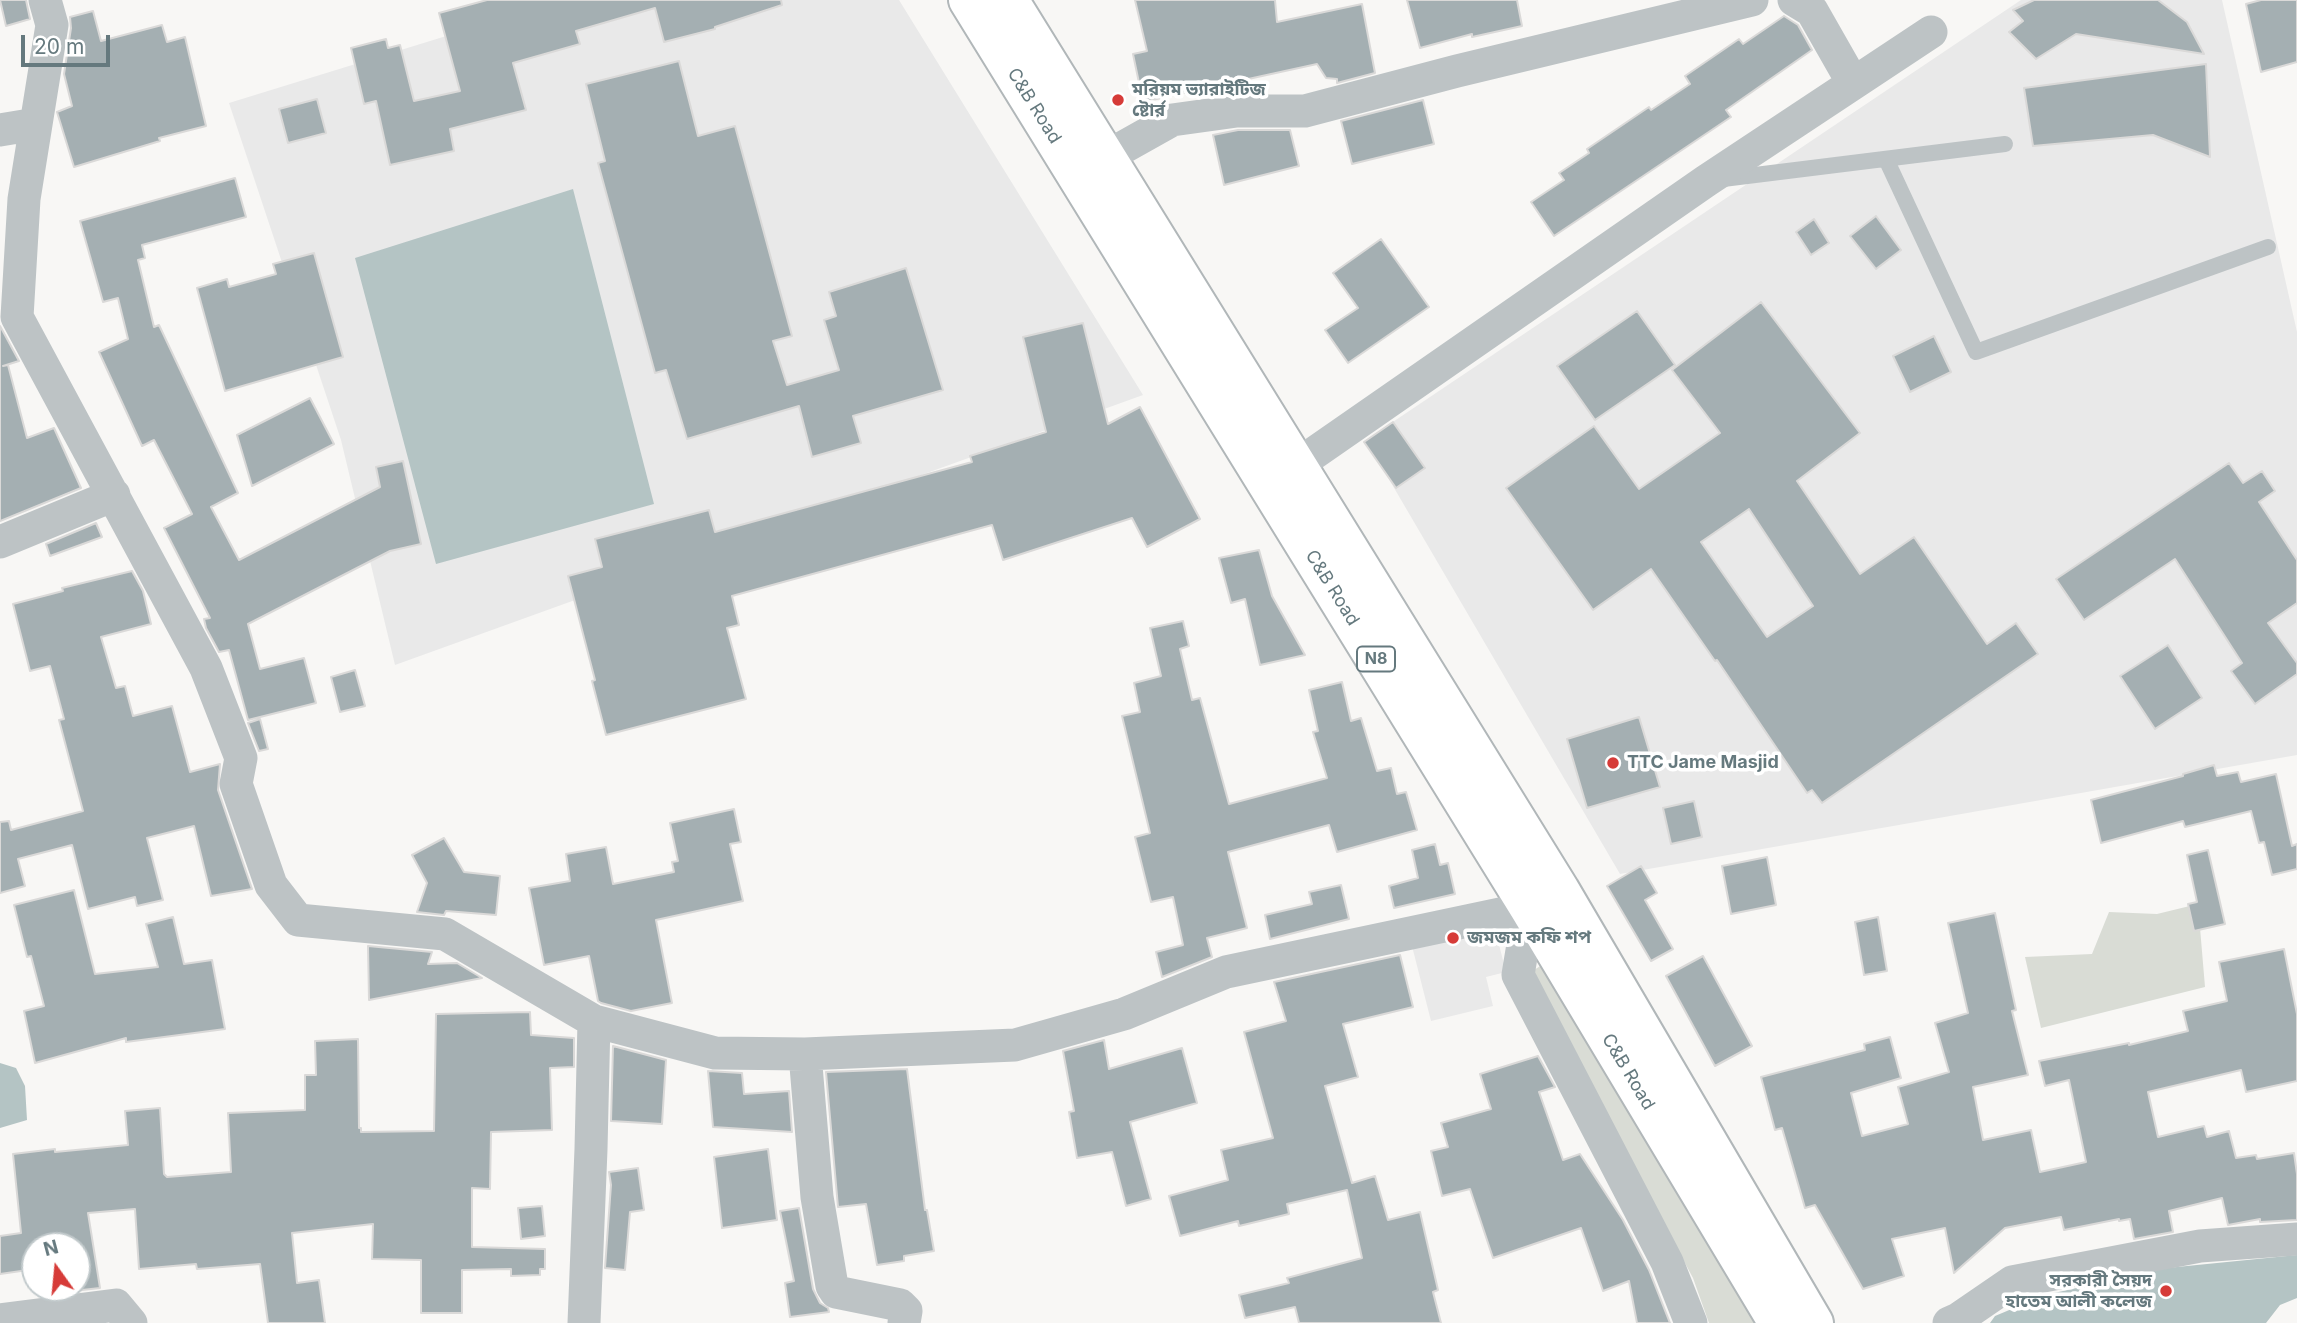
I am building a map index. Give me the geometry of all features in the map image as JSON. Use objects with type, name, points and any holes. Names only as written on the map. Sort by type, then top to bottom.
[{"type":"highway","name":"C&B Road","points":[[968,0],[1529,908],[1778,1323]]},
{"type":"highway","name":"C&B Road","points":[[1009,0],[1560,890],[1814,1323]]},
{"type":"street","points":[[45,0],[52,25],[24,200],[18,317],[206,668],[241,758],[236,784],[271,885],[298,920],[445,934],[594,1021],[715,1053],[805,1054],[1015,1045],[1124,1014],[1226,972],[1529,908],[1518,975],[1667,1262],[1691,1323]]},
{"type":"street","points":[[1106,157],[1172,120],[1237,111],[1305,111],[1752,0]]},
{"type":"street","points":[[1794,0],[1812,12],[1853,83]]},
{"type":"street","points":[[1297,465],[1706,181],[1930,32]]},
{"type":"street","points":[[0,130],[36,124]]},
{"type":"street","points":[[0,542],[114,495]]},
{"type":"street","points":[[584,1323],[594,1021]]},
{"type":"street","points":[[805,1054],[817,1197],[832,1286],[836,1292],[900,1305],[906,1311],[904,1323]]},
{"type":"street","points":[[1949,1323],[1958,1320],[2012,1282],[2200,1247],[2297,1239]]},
{"type":"street","points":[[0,1320],[116,1305],[131,1323]]},
{"type":"lane","points":[[1706,181],[2005,144]]},
{"type":"lane","points":[[1886,159],[1976,352],[2268,247]]},
{"type":"shaded area","points":[[563,0],[899,0],[1143,395],[395,665],[341,440],[229,103]]},
{"type":"shaded area","points":[[2021,0],[2222,0],[2297,332],[2297,755],[1620,874],[1366,440]]},
{"type":"shaded area","points":[[573,189],[654,504],[436,564],[355,258]]},
{"type":"shaded area","points":[[2198,904],[2205,987],[2041,1028],[2025,957],[2092,954],[2109,912],[2157,914]]},
{"type":"shaded area","points":[[1494,925],[1506,972],[1486,977],[1493,1006],[1431,1021],[1412,946]]},
{"type":"shaded area","points":[[1560,954],[1774,1323],[1709,1323],[1693,1278],[1529,973]]},
{"type":"shaded area","points":[[0,1063],[16,1068],[25,1086],[27,1120],[0,1128]]},
{"type":"shaded area","name":"সরকারী সৈয়দ হাতেম আলী কলেজ","points":[[2297,1255],[2297,1298],[2280,1305],[2266,1323],[1990,1323],[1995,1316],[2045,1295],[2167,1268]]},
{"type":"building","points":[[0,0],[26,0],[30,19],[6,26]]},
{"type":"building","points":[[487,0],[781,0],[782,5],[715,29],[664,42],[655,8],[576,31],[580,44],[513,63],[526,110],[450,129],[454,151],[390,165],[376,101],[364,104],[351,48],[386,39],[388,48],[400,45],[414,101],[460,91],[439,13]]},
{"type":"building","points":[[1135,0],[1275,0],[1277,22],[1362,4],[1375,73],[1337,83],[1337,79],[1326,78],[1317,64],[1143,102],[1133,54],[1147,51]]},
{"type":"building","points":[[1407,0],[1517,0],[1522,26],[1472,37],[1472,34],[1420,48]]},
{"type":"building","points":[[2034,0],[2158,0],[2187,22],[2204,54],[2076,34],[2036,59],[2009,32],[2023,21],[2013,10]]},
{"type":"building","points":[[2261,0],[2297,0],[2297,62],[2261,72],[2246,4]]},
{"type":"building","points":[[93,11],[101,41],[162,25],[167,42],[185,37],[206,126],[159,138],[160,141],[74,167],[57,112],[72,106],[64,74],[71,28],[70,17]]},
{"type":"building","points":[[1784,16],[1798,25],[1812,50],[1726,110],[1731,117],[1554,236],[1531,202],[1564,180],[1559,173],[1589,153],[1587,149],[1649,107],[1651,110],[1690,84],[1685,76],[1739,39],[1743,44]]},
{"type":"building","points":[[679,61],[698,136],[735,126],[792,336],[773,341],[787,385],[839,370],[824,320],[836,316],[829,292],[906,268],[943,390],[853,416],[861,443],[812,457],[799,406],[687,439],[666,370],[655,373],[598,163],[605,161],[586,84]]},
{"type":"building","points":[[2206,64],[2210,157],[2153,135],[2033,146],[2024,88]]},
{"type":"building","points":[[317,99],[326,133],[288,143],[279,109]]},
{"type":"building","points":[[1423,100],[1434,144],[1352,164],[1341,121]]},
{"type":"building","points":[[1238,130],[1290,130],[1299,166],[1224,185],[1213,135]]},
{"type":"building","points":[[235,178],[246,217],[142,245],[145,258],[138,260],[154,327],[159,325],[238,493],[211,507],[239,560],[380,487],[376,467],[403,461],[421,544],[390,551],[248,624],[260,669],[304,658],[316,703],[248,720],[229,650],[219,652],[206,628],[204,619],[210,618],[164,528],[192,514],[154,440],[142,446],[99,352],[128,339],[118,298],[103,302],[80,221]]},
{"type":"building","points":[[1876,216],[1901,250],[1876,269],[1850,236]]},
{"type":"building","points":[[1814,219],[1829,243],[1811,255],[1796,232]]},
{"type":"building","points":[[1381,239],[1429,307],[1348,363],[1325,330],[1358,308],[1333,273]]},
{"type":"building","points":[[314,253],[343,357],[225,391],[197,288],[227,279],[229,287],[276,274],[273,264]]},
{"type":"building","points":[[1761,302],[1860,433],[1797,481],[1860,574],[1914,537],[1987,644],[2016,623],[2038,654],[1822,803],[1812,790],[1807,793],[1717,660],[1715,661],[1651,569],[1593,610],[1506,488],[1594,426],[1639,489],[1720,433],[1672,370]],"holes":[[[1749,509],[1813,606],[1767,637],[1701,542]]]},
{"type":"building","points":[[1637,311],[1675,365],[1595,420],[1557,366]]},
{"type":"building","points":[[1083,323],[1108,424],[1140,407],[1200,519],[1147,547],[1132,518],[1003,560],[992,525],[732,596],[739,625],[727,628],[746,699],[606,735],[568,576],[602,567],[595,539],[709,510],[715,532],[972,462],[970,456],[1046,432],[1023,337]]},
{"type":"building","points":[[0,326],[19,361],[3,366],[8,365],[27,438],[54,428],[81,488],[0,521]]},
{"type":"building","points":[[1934,336],[1951,372],[1910,392],[1893,356]]},
{"type":"building","points":[[310,398],[334,444],[252,486],[237,435]]},
{"type":"building","points":[[1393,422],[1425,468],[1396,488],[1364,442]]},
{"type":"building","points":[[2229,463],[2243,483],[2262,471],[2275,491],[2259,502],[2297,560],[2297,603],[2268,623],[2297,663],[2297,674],[2255,704],[2231,671],[2242,663],[2175,559],[2084,620],[2056,579]]},
{"type":"building","points":[[96,523],[102,537],[50,556],[46,544]]},
{"type":"building","points":[[1259,550],[1272,596],[1305,655],[1260,665],[1245,599],[1231,603],[1219,558]]},
{"type":"building","points":[[132,571],[143,591],[151,624],[101,637],[116,688],[125,686],[133,716],[172,706],[190,772],[220,764],[218,790],[252,889],[211,896],[194,826],[147,838],[163,900],[137,906],[135,897],[88,909],[72,845],[18,859],[25,886],[0,893],[0,822],[9,821],[11,830],[83,811],[59,720],[64,719],[50,666],[30,671],[13,604],[63,591],[62,588]]},
{"type":"building","points":[[1183,621],[1189,646],[1180,649],[1192,700],[1200,698],[1229,804],[1327,778],[1313,732],[1318,731],[1309,690],[1342,682],[1351,721],[1361,718],[1377,771],[1391,768],[1397,794],[1406,792],[1417,830],[1337,852],[1329,825],[1228,852],[1247,928],[1207,938],[1212,957],[1162,977],[1156,952],[1183,945],[1173,897],[1151,902],[1135,837],[1150,833],[1122,716],[1140,712],[1134,683],[1161,676],[1150,628]]},
{"type":"building","points":[[2168,645],[2202,698],[2155,729],[2120,676]]},
{"type":"building","points":[[355,670],[365,706],[340,712],[331,677]]},
{"type":"building","name":"TTC Jame Masjid","points":[[1639,717],[1660,787],[1587,808],[1567,739]]},
{"type":"building","points":[[260,719],[268,749],[259,751],[248,723]]},
{"type":"building","points":[[2214,765],[2217,776],[2238,772],[2241,782],[2276,774],[2292,846],[2297,844],[2297,869],[2272,875],[2264,842],[2259,843],[2251,811],[2185,827],[2183,821],[2101,843],[2091,800]]},
{"type":"building","points":[[1694,801],[1702,837],[1671,844],[1663,808]]},
{"type":"building","points":[[734,809],[741,842],[730,844],[743,901],[656,920],[672,1003],[631,1011],[601,1003],[598,1001],[589,956],[544,965],[529,888],[570,881],[566,854],[606,847],[613,884],[674,872],[672,862],[678,861],[670,823]]},
{"type":"building","points":[[444,838],[464,872],[500,876],[496,915],[417,912],[427,883],[412,855]]},
{"type":"building","points":[[1435,844],[1440,865],[1448,863],[1455,894],[1394,908],[1389,886],[1418,878],[1412,850]]},
{"type":"building","points":[[2208,850],[2225,924],[2194,931],[2188,904],[2197,902],[2187,855]]},
{"type":"building","points":[[1767,857],[1776,905],[1731,914],[1722,866]]},
{"type":"building","points":[[1641,866],[1657,893],[1645,900],[1673,949],[1651,961],[1607,886]]},
{"type":"building","points":[[1341,885],[1349,919],[1270,939],[1265,915],[1312,904],[1309,892]]},
{"type":"building","points":[[74,890],[95,974],[158,967],[146,924],[173,917],[184,964],[212,960],[225,1029],[126,1042],[126,1038],[35,1063],[24,1011],[44,1006],[31,956],[27,957],[14,905]]},
{"type":"building","points":[[1995,913],[2016,1010],[2012,1011],[2028,1075],[1973,1087],[1983,1140],[2031,1130],[2040,1172],[2086,1162],[2069,1080],[2045,1086],[2039,1061],[2188,1031],[2183,1011],[2227,1001],[2219,962],[2284,949],[2297,1014],[2297,1081],[2246,1092],[2241,1070],[2148,1092],[2158,1137],[2204,1126],[2207,1137],[2229,1131],[2236,1158],[2256,1155],[2257,1159],[2294,1153],[2297,1220],[2260,1222],[2260,1219],[2228,1225],[2222,1198],[2169,1211],[2173,1232],[2134,1239],[2130,1219],[2064,1230],[2061,1217],[2005,1228],[1954,1273],[1945,1228],[1892,1239],[1904,1276],[1863,1289],[1815,1205],[1805,1208],[1782,1128],[1775,1130],[1761,1077],[1865,1050],[1864,1044],[1890,1037],[1901,1078],[1851,1093],[1862,1136],[1908,1124],[1898,1087],[1949,1072],[1935,1023],[1968,1013],[1948,923]]},
{"type":"building","points":[[1878,917],[1887,971],[1864,975],[1855,922]]},
{"type":"building","points":[[368,946],[432,952],[428,964],[457,963],[482,978],[369,1000]]},
{"type":"building","points":[[1400,955],[1413,1007],[1343,1024],[1358,1077],[1325,1086],[1352,1183],[1375,1176],[1388,1220],[1420,1212],[1438,1290],[1433,1292],[1441,1323],[1299,1323],[1295,1307],[1245,1318],[1239,1295],[1289,1283],[1287,1278],[1362,1258],[1347,1190],[1287,1204],[1289,1214],[1239,1226],[1238,1221],[1180,1236],[1169,1196],[1228,1180],[1221,1150],[1273,1138],[1244,1032],[1286,1021],[1274,982]]},
{"type":"building","points":[[1703,956],[1752,1046],[1715,1066],[1666,976]]},
{"type":"building","points":[[530,1012],[531,1035],[574,1038],[574,1067],[550,1068],[552,1130],[491,1132],[490,1189],[472,1188],[472,1247],[545,1249],[545,1269],[540,1269],[540,1275],[511,1276],[511,1269],[462,1270],[462,1313],[421,1313],[421,1260],[372,1259],[373,1224],[292,1233],[297,1283],[319,1280],[325,1323],[268,1323],[260,1264],[197,1269],[196,1264],[139,1269],[135,1209],[88,1213],[100,1288],[91,1289],[91,1232],[21,1233],[13,1154],[128,1145],[125,1111],[160,1108],[164,1174],[167,1177],[231,1172],[228,1113],[305,1110],[305,1075],[316,1075],[315,1041],[358,1039],[361,1132],[434,1131],[436,1014]]},
{"type":"building","points":[[1104,1040],[1109,1069],[1182,1048],[1197,1103],[1130,1122],[1151,1199],[1126,1206],[1112,1152],[1077,1158],[1069,1112],[1074,1111],[1063,1051]]},
{"type":"building","points":[[613,1046],[666,1060],[662,1124],[611,1121]]},
{"type":"building","points":[[1538,1056],[1555,1087],[1539,1092],[1563,1160],[1580,1154],[1623,1220],[1649,1270],[1670,1323],[1637,1323],[1629,1281],[1603,1291],[1581,1228],[1493,1258],[1470,1189],[1442,1196],[1431,1151],[1448,1147],[1441,1123],[1491,1109],[1480,1074]]},
{"type":"building","points":[[907,1069],[925,1210],[934,1251],[904,1256],[904,1261],[877,1265],[866,1204],[838,1207],[826,1072]]},
{"type":"building","points":[[708,1071],[742,1073],[744,1094],[789,1091],[792,1132],[713,1127]]},
{"type":"building","points":[[768,1149],[777,1220],[722,1228],[714,1157]]},
{"type":"building","points":[[638,1168],[644,1210],[630,1212],[625,1270],[605,1268],[611,1185],[609,1172]]},
{"type":"building","points":[[542,1206],[545,1236],[521,1239],[518,1208]]},
{"type":"building","points":[[799,1208],[813,1289],[820,1303],[828,1308],[829,1312],[790,1317],[785,1283],[794,1281],[780,1211]]},
{"type":"building","points":[[21,1233],[21,1271],[0,1274],[0,1236]]},
{"type":"place","name":"মরিয়ম ভ্যারাইটিজ ষ্টোর্র","points":[[1118,100]]},
{"type":"place","name":"TTC Jame Masjid","points":[[1613,763]]},
{"type":"place","name":"জমজম কফি শপ","points":[[1453,938]]},
{"type":"place","name":"সরকারী সৈয়দ হাতেম আলী কলেজ","points":[[2166,1291]]}]
